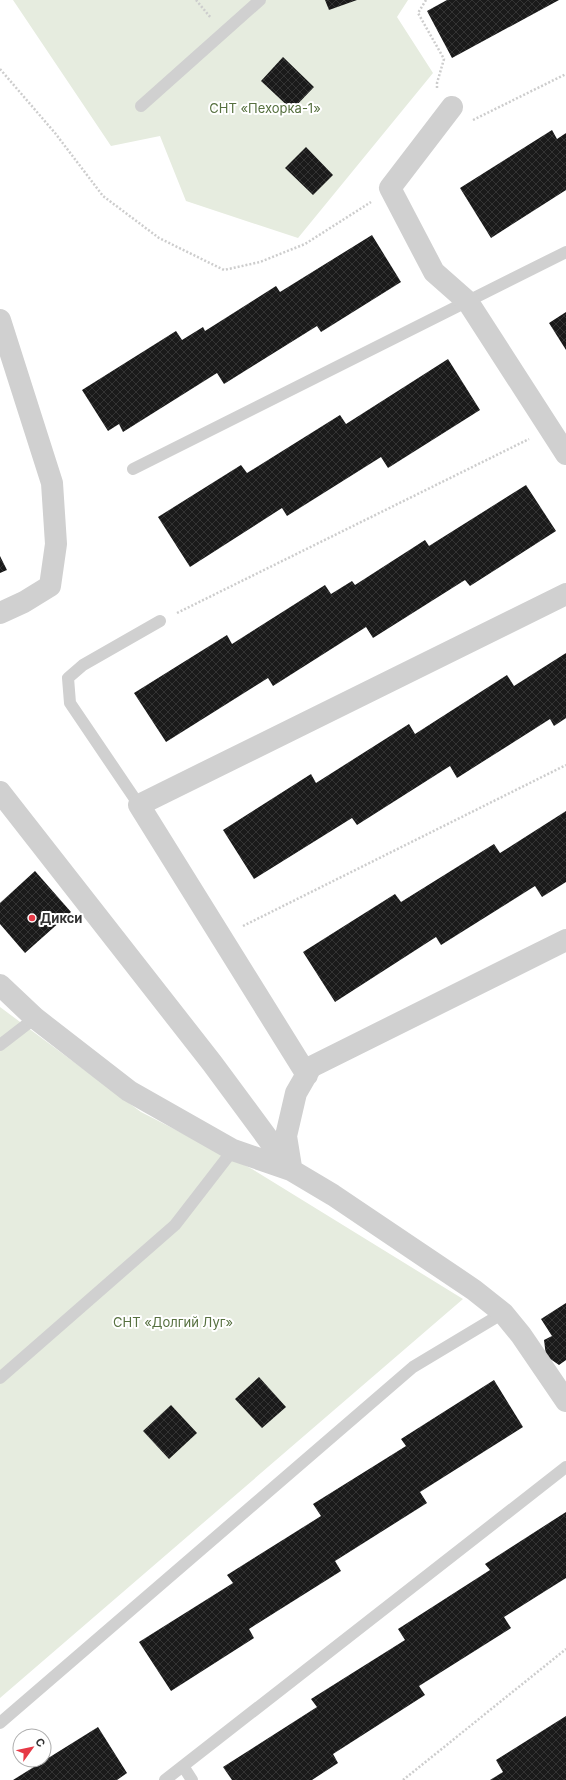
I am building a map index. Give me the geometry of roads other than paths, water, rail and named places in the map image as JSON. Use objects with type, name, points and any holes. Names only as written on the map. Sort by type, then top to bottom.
[{"type":"street","points":[[447,114],[390,188],[434,272],[468,302],[566,454]]},
{"type":"street","points":[[0,322],[52,483],[56,544],[50,586],[24,602],[0,613]]},
{"type":"street","points":[[307,1075],[139,805],[566,594]]},
{"type":"street","points":[[0,792],[212,1063],[291,1170]]},
{"type":"street","points":[[291,1170],[286,1136],[296,1093],[311,1067],[566,940]]},
{"type":"street","points":[[0,985],[35,1018],[129,1091],[233,1150],[291,1170],[333,1194],[468,1285],[504,1313],[521,1335],[566,1401]]},
{"type":"lane","points":[[141,106],[260,0]]},
{"type":"lane","points":[[134,469],[566,252]]},
{"type":"lane","points":[[139,805],[70,703],[68,678],[82,665],[160,621]]},
{"type":"lane","points":[[0,1045],[35,1018]]},
{"type":"lane","points":[[0,1378],[175,1224],[233,1150]]},
{"type":"lane","points":[[0,1723],[413,1367],[504,1313]]},
{"type":"lane","points":[[165,1780],[566,1467]]},
{"type":"lane","points":[[183,1766],[192,1780]]},
{"type":"place","name":"Дикси","points":[[32,918]]},
{"type":"park label","name":"СНТ «Пехорка-1»","points":[[265,108]]},
{"type":"park label","name":"СНТ «Долгий Луг»","points":[[173,1322]]}]
